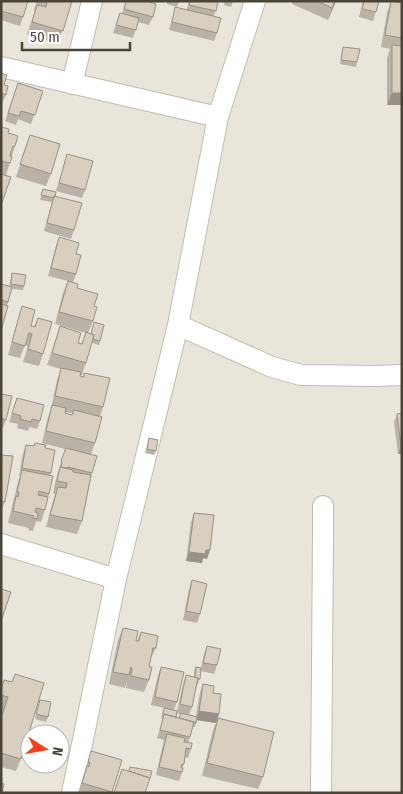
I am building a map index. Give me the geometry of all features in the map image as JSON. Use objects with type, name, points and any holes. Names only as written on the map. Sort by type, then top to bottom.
[{"type":"street","points":[[72,84],[92,1]]},
{"type":"street","points":[[72,793],[116,578],[178,325],[218,117],[255,1]]},
{"type":"street","points":[[1,67],[218,117]]},
{"type":"street","points":[[178,325],[272,368],[301,375],[402,375]]},
{"type":"street","points":[[321,793],[323,506]]},
{"type":"street","points":[[1,544],[116,578]]},
{"type":"shaded area","points":[[1,1],[402,1],[402,793],[1,793]]},
{"type":"building","points":[[1,1],[28,1],[23,17],[1,11]]},
{"type":"building","points":[[47,1],[72,1],[63,31],[32,22],[37,5],[46,7]]},
{"type":"building","points":[[126,1],[146,1],[156,4],[153,17],[124,9]]},
{"type":"building","points":[[190,1],[218,1],[216,11],[189,5]]},
{"type":"building","points":[[317,1],[335,1],[332,8]]},
{"type":"building","points":[[364,1],[379,1],[376,12],[362,9]]},
{"type":"building","points":[[391,1],[402,3],[402,38],[385,35]]},
{"type":"building","points":[[175,7],[221,18],[217,33],[172,22]]},
{"type":"building","points":[[120,13],[139,18],[136,30],[116,25]]},
{"type":"building","points":[[392,45],[402,46],[402,93],[392,93]]},
{"type":"building","points":[[343,47],[360,49],[357,62],[341,60]]},
{"type":"building","points":[[1,73],[7,75],[4,85],[8,86],[6,95],[2,93],[1,96]]},
{"type":"building","points":[[18,83],[43,91],[35,115],[21,111],[19,116],[8,113]]},
{"type":"building","points":[[1,127],[9,129],[8,133],[18,136],[10,156],[12,157],[10,163],[1,161]]},
{"type":"building","points":[[30,135],[60,144],[51,174],[20,164]]},
{"type":"building","points":[[67,154],[93,161],[85,190],[59,183]]},
{"type":"building","points":[[1,174],[11,177],[1,205]]},
{"type":"building","points":[[43,189],[56,192],[54,198],[41,195]]},
{"type":"building","points":[[54,196],[82,203],[74,230],[47,223]]},
{"type":"building","points":[[59,237],[79,243],[76,254],[81,255],[76,274],[51,268]]},
{"type":"building","points":[[12,273],[26,275],[24,286],[11,284]]},
{"type":"building","points":[[68,281],[78,284],[77,288],[98,294],[94,306],[97,307],[93,321],[59,312]]},
{"type":"building","points":[[1,284],[12,287],[8,302],[1,300]]},
{"type":"building","points":[[1,304],[8,306],[1,331]]},
{"type":"building","points":[[22,306],[35,310],[31,326],[35,327],[38,318],[52,322],[43,354],[28,349],[32,334],[29,333],[25,346],[12,342]]},
{"type":"building","points":[[94,322],[104,325],[100,341],[93,339],[94,335],[91,334]]},
{"type":"building","points":[[60,326],[81,333],[78,343],[82,344],[86,332],[94,335],[86,363],[52,353]]},
{"type":"building","points":[[61,368],[81,372],[80,376],[84,377],[84,373],[110,378],[103,407],[55,396]]},
{"type":"building","points":[[1,394],[12,396],[6,420],[1,418]]},
{"type":"building","points":[[17,398],[44,405],[40,421],[32,419],[31,422],[20,419],[21,416],[12,413]]},
{"type":"building","points":[[52,405],[66,408],[65,413],[72,415],[74,410],[102,417],[95,443],[46,431]]},
{"type":"building","points":[[402,413],[402,446],[401,446],[397,414]]},
{"type":"building","points":[[149,438],[158,440],[156,451],[147,449]]},
{"type":"building","points":[[35,443],[46,445],[45,448],[55,450],[51,473],[22,468],[26,445],[34,446]]},
{"type":"building","points":[[66,448],[97,456],[92,473],[61,467],[61,461]]},
{"type":"building","points":[[1,455],[13,456],[5,502],[1,501]]},
{"type":"building","points":[[60,467],[73,470],[73,472],[91,475],[82,521],[50,515],[58,487],[66,488],[67,483],[57,481]]},
{"type":"building","points":[[22,470],[53,476],[49,494],[39,491],[38,495],[48,497],[45,510],[36,508],[35,512],[38,513],[37,519],[33,518],[34,516],[13,511],[16,496],[18,497],[19,492],[17,492]]},
{"type":"building","points":[[194,513],[214,515],[210,550],[206,550],[205,554],[189,552]]},
{"type":"building","points":[[192,580],[207,584],[200,614],[186,611]]},
{"type":"building","points":[[1,589],[11,592],[1,621]]},
{"type":"building","points":[[123,628],[138,631],[136,641],[139,641],[141,632],[158,636],[149,667],[152,667],[149,680],[131,676],[131,667],[129,675],[113,672]]},
{"type":"building","points":[[207,646],[221,649],[217,665],[203,663]]},
{"type":"building","points":[[161,667],[184,672],[177,702],[155,697]]},
{"type":"building","points":[[196,667],[201,668],[200,679],[195,677]]},
{"type":"building","points":[[15,674],[44,683],[32,724],[20,724],[20,759],[1,753],[1,718],[8,697],[1,695],[1,689],[4,680],[12,682]]},
{"type":"building","points":[[186,675],[198,678],[192,707],[180,704]]},
{"type":"building","points":[[203,684],[214,686],[213,693],[221,694],[219,714],[199,711]]},
{"type":"building","points":[[40,700],[51,702],[48,717],[36,714]]},
{"type":"building","points":[[164,708],[177,711],[176,717],[163,714]]},
{"type":"building","points":[[181,713],[197,717],[196,723],[179,718]]},
{"type":"building","points":[[164,714],[194,722],[190,737],[160,730]]},
{"type":"building","points":[[218,718],[274,732],[263,777],[207,763]]},
{"type":"building","points":[[167,734],[185,738],[184,742],[192,743],[191,749],[186,748],[184,764],[182,764],[181,768],[183,768],[182,772],[159,767]]},
{"type":"building","points":[[91,751],[122,760],[112,792],[82,783],[87,766],[89,767],[90,762],[88,762]]},
{"type":"building","points":[[130,767],[152,771],[150,778],[129,771]]},
{"type":"building","points":[[122,769],[150,778],[145,793],[114,793]]},
{"type":"building","points":[[1,783],[4,784],[2,793],[1,793]]}]
